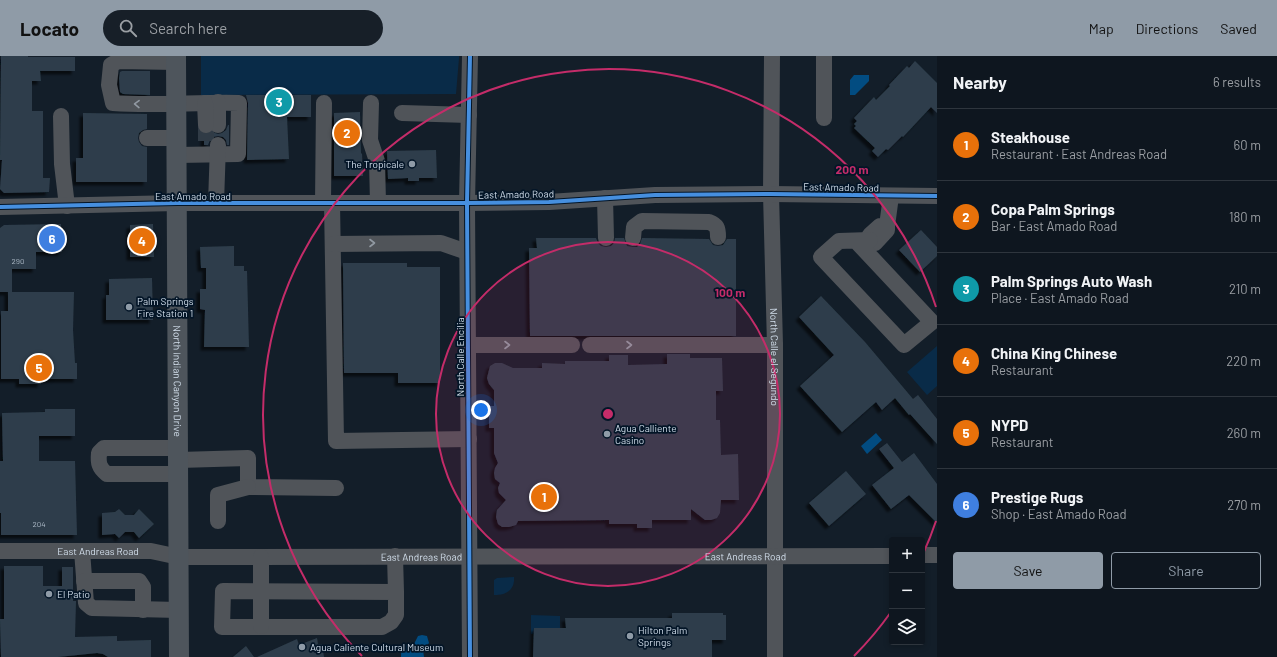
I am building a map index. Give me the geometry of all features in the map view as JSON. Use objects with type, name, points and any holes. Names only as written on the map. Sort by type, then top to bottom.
[{"type":"main road","name":"North Indian Canyon Drive","points":[[176,59],[179,657]]},
{"type":"street","name":"North Calle Encilia","points":[[470,56],[467,203],[470,657]]},
{"type":"street","name":"North Calle el Segundo","points":[[772,56],[771,194],[775,345],[775,657]]},
{"type":"street","points":[[824,56],[824,118]]},
{"type":"street","points":[[147,138],[177,146],[238,154],[239,103],[212,102],[137,105],[113,103],[109,85],[111,64],[118,61],[176,59]]},
{"type":"street","points":[[212,102],[212,125]]},
{"type":"street","points":[[324,103],[328,203],[333,244],[336,441],[469,439]]},
{"type":"street","points":[[371,103],[370,140],[377,160],[378,203]]},
{"type":"street","points":[[402,114],[469,115]]},
{"type":"street","points":[[61,116],[62,164],[67,206]]},
{"type":"street","points":[[212,150],[216,203]]},
{"type":"street","name":"East Amado Road","points":[[0,207],[176,203],[549,202],[655,195],[771,194],[937,196]]},
{"type":"street","points":[[863,240],[932,322],[904,345],[821,257],[839,241],[863,240],[875,243],[888,230],[886,226],[890,196]]},
{"type":"street","points":[[605,198],[606,238]]},
{"type":"street","points":[[633,238],[634,227],[642,221],[709,222],[715,224],[718,228],[718,237]]},
{"type":"street","points":[[333,244],[441,243],[467,252]]},
{"type":"street","points":[[468,345],[572,345]]},
{"type":"street","points":[[590,345],[775,345]]},
{"type":"street","points":[[178,461],[248,458],[248,487]]},
{"type":"street","points":[[218,521],[218,495],[248,487],[336,488]]},
{"type":"street","name":"East Andreas Road","points":[[0,551],[151,551],[179,557],[889,556]]},
{"type":"street","points":[[82,551],[86,603],[92,608],[179,610]]},
{"type":"street","points":[[925,556],[937,555]]},
{"type":"street","points":[[395,556],[396,592],[396,614],[391,622],[382,627],[222,627],[223,591],[396,592]]},
{"type":"street","points":[[261,626],[262,557]]},
{"type":"street","points":[[84,581],[138,581],[142,587],[143,610]]},
{"type":"shaded area","points":[[201,56],[459,56],[459,58],[456,94],[201,95]]},
{"type":"shaded area","points":[[854,75],[869,75],[869,81],[855,95],[850,95],[850,80]]},
{"type":"shaded area","points":[[937,346],[937,386],[927,395],[907,372]]},
{"type":"shaded area","points":[[876,433],[882,440],[867,454],[861,446]]},
{"type":"shaded area","points":[[514,577],[513,585],[509,591],[494,595],[494,580],[497,578]]},
{"type":"shaded area","points":[[531,615],[560,616],[560,632],[554,628],[534,628],[533,634],[531,634]]},
{"type":"shaded area","points":[[418,636],[427,636],[429,643],[423,650],[424,657],[401,657],[403,647],[407,644],[414,644]]},
{"type":"building","points":[[1,56],[75,57],[75,71],[40,71],[41,81],[32,81],[32,111],[43,111],[43,178],[50,178],[49,192],[4,193],[0,189],[2,160],[0,160]]},
{"type":"building","points":[[915,61],[937,83],[937,113],[931,107],[903,137],[902,136],[888,150],[886,149],[878,157],[872,151],[875,148],[854,128],[856,126],[854,124],[857,121],[854,118],[874,97],[876,100],[907,66],[909,68]]},
{"type":"building","points":[[150,71],[150,95],[123,94],[120,92],[119,78],[120,72]]},
{"type":"building","points":[[246,95],[311,95],[311,117],[287,117],[289,159],[247,160],[248,103]]},
{"type":"building","points":[[360,112],[363,176],[334,176],[334,113]]},
{"type":"building","points":[[83,113],[147,114],[147,129],[139,133],[138,138],[142,146],[147,147],[147,182],[76,182],[76,158],[83,158]]},
{"type":"building","points":[[228,125],[229,145],[227,145],[226,140],[223,137],[218,136],[213,137],[208,145],[204,145],[204,134],[212,132],[218,134],[222,133],[226,130]]},
{"type":"building","name":"The Tropicale","points":[[436,150],[437,178],[419,178],[419,181],[408,181],[408,178],[388,179],[387,151]]},
{"type":"building","points":[[61,224],[62,252],[36,252],[36,269],[12,269],[12,292],[0,292],[0,228],[4,225]]},
{"type":"building","points":[[153,224],[154,257],[130,257],[130,225]]},
{"type":"building","points":[[921,230],[937,247],[937,256],[920,272],[899,250]]},
{"type":"building","points":[[536,238],[596,238],[601,246],[606,247],[611,246],[614,243],[615,238],[624,238],[627,246],[633,247],[637,247],[640,244],[642,238],[709,239],[713,245],[718,246],[723,245],[727,239],[736,239],[736,336],[530,336],[529,248],[537,248]]},
{"type":"building","points":[[234,246],[234,266],[244,266],[244,271],[247,271],[249,347],[204,347],[205,310],[200,309],[200,289],[206,289],[206,268],[201,268],[200,247]]},
{"type":"building","points":[[343,263],[407,263],[407,267],[440,267],[440,383],[398,383],[398,373],[344,373]]},
{"type":"building","name":"Palm Springs Fire Station 1","points":[[152,278],[153,320],[106,320],[106,295],[109,295],[109,279]]},
{"type":"building","points":[[8,292],[74,292],[73,330],[75,363],[77,363],[77,379],[41,379],[41,384],[19,384],[19,379],[1,379],[1,311],[8,311]]},
{"type":"building","points":[[821,296],[865,342],[913,399],[918,395],[937,419],[937,444],[895,398],[882,410],[876,402],[842,432],[800,386],[834,355],[799,317]]},
{"type":"building","name":"Agua Calliente Casino","points":[[667,354],[690,354],[690,358],[722,358],[723,391],[716,391],[716,420],[720,420],[721,455],[738,454],[739,500],[721,500],[720,513],[717,518],[711,520],[705,520],[691,509],[691,520],[652,520],[652,528],[637,528],[637,524],[609,524],[609,520],[518,521],[516,525],[509,527],[502,527],[498,524],[496,517],[497,510],[506,500],[499,493],[498,488],[500,483],[495,479],[494,473],[498,463],[494,453],[494,428],[489,428],[489,406],[494,406],[494,390],[489,384],[487,378],[490,366],[495,363],[502,363],[513,368],[542,368],[542,363],[565,364],[565,361],[609,361],[609,355],[628,355],[628,365],[667,364]]},
{"type":"building","points":[[45,409],[75,409],[75,436],[39,436],[39,461],[75,461],[77,535],[1,535],[0,461],[3,461],[2,413],[45,412]]},
{"type":"building","points":[[887,443],[902,462],[914,453],[937,484],[937,523],[909,495],[891,509],[872,485],[894,468],[879,449]]},
{"type":"building","points":[[846,471],[866,494],[829,526],[809,503]]},
{"type":"building","points":[[119,509],[125,515],[134,515],[139,509],[154,524],[139,538],[134,532],[125,532],[119,538],[115,534],[102,535],[102,513],[115,512]]},
{"type":"building","points":[[4,566],[43,566],[43,586],[62,586],[62,567],[73,567],[73,601],[76,601],[75,637],[117,636],[117,641],[151,640],[151,657],[108,657],[97,653],[58,657],[1,657],[0,619],[4,619]]},
{"type":"building","name":"Hilton Palm Springs","points":[[672,613],[723,613],[723,615],[726,615],[726,640],[712,640],[712,657],[533,657],[534,628],[566,628],[565,618],[672,618]]},
{"type":"building","name":"Agua Caliente Cultural Museum","points":[[317,638],[318,644],[322,644],[324,657],[257,657],[297,639],[299,645]]},
{"type":"building","points":[[246,646],[254,657],[233,657]]},
{"type":"tunnel","points":[[206,125],[206,145]]},
{"type":"cycle path","points":[[470,56],[467,203],[470,657]]},
{"type":"cycle path","points":[[0,207],[177,203],[549,202],[655,195],[771,194],[937,196]]},
{"type":"place","name":"Palm Springs Auto Wash","points":[[279,102]]},
{"type":"place","name":"Copa Palm Springs","points":[[347,133]]},
{"type":"place","name":"The Tropicale","points":[[412,164]]},
{"type":"place","name":"Prestige Rugs","points":[[52,239]]},
{"type":"place","name":"China King Chinese","points":[[142,241]]},
{"type":"place","name":"Palm Springs Fire Station 1","points":[[129,307]]},
{"type":"place","name":"NYPD","points":[[39,368]]},
{"type":"place","name":"Agua Calliente Casino","points":[[607,434]]},
{"type":"place","name":"Steakhouse","points":[[544,497]]},
{"type":"place","name":"El Patio","points":[[49,594]]},
{"type":"place","name":"Hilton Palm Springs","points":[[630,636]]},
{"type":"place","name":"Agua Caliente Cultural Museum","points":[[302,647]]}]
